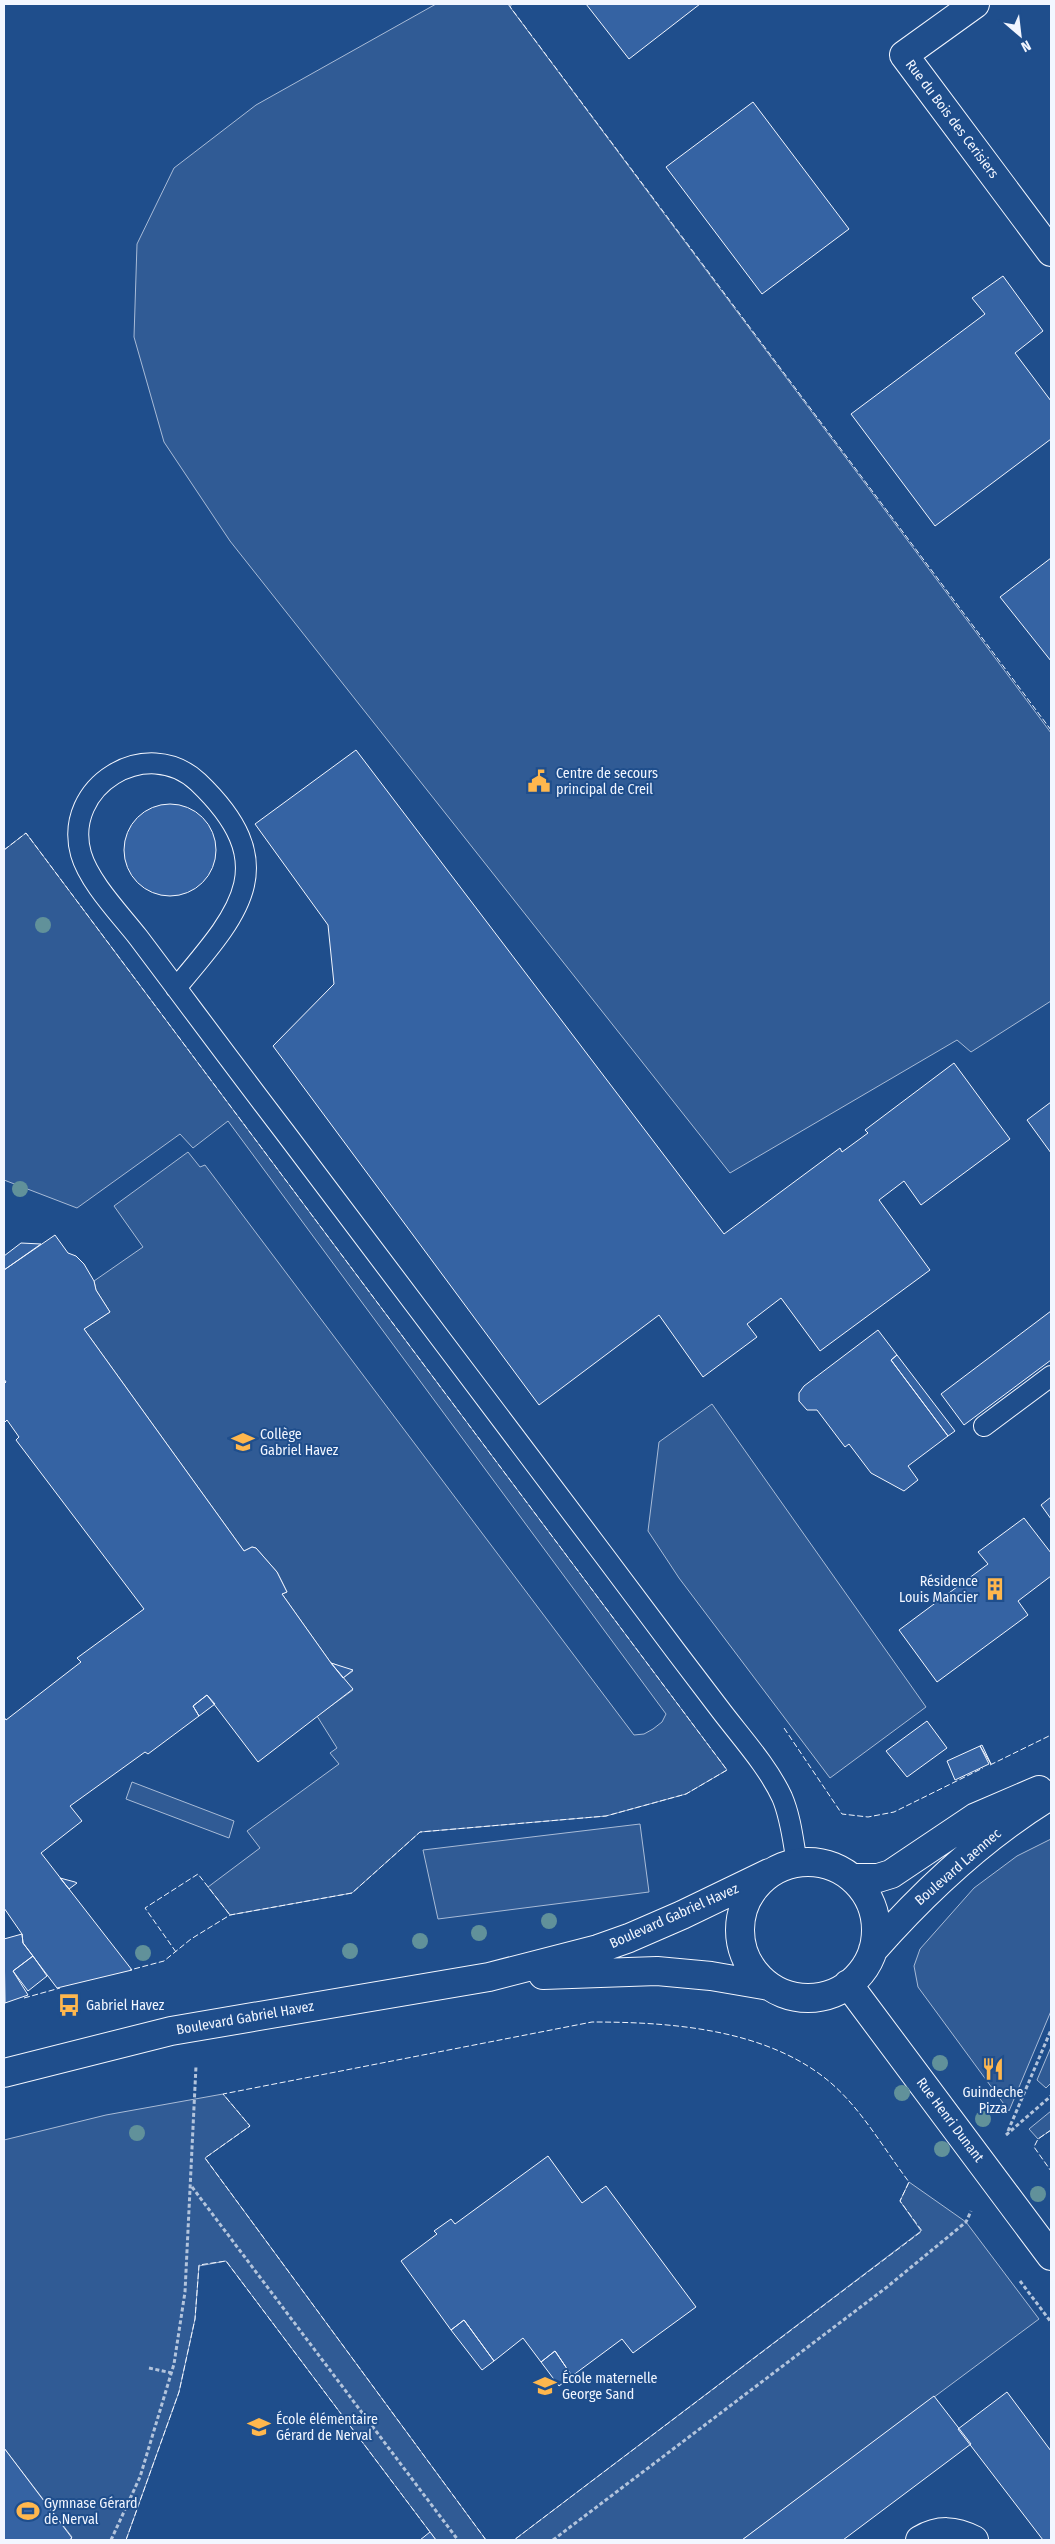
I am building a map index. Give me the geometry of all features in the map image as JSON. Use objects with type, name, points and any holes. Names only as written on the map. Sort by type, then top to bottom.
[{"type":"street","name":"Rue du Bois des Cerisiers","points":[[974,4],[904,55],[1051,252]]},
{"type":"street","name":"Boulevard Laennec","points":[[852,1878],[872,1879],[891,1874],[976,1817],[1051,1785]]},
{"type":"street","name":"Boulevard Laennec","points":[[873,1950],[919,1900],[955,1867],[1002,1828],[1051,1795]]},
{"type":"street","points":[[797,1862],[826,1864],[852,1878],[865,1892],[873,1911],[876,1931],[873,1950],[863,1969],[848,1984],[830,1994],[809,1998],[788,1995],[769,1986],[754,1973],[741,1945],[739,1924],[748,1896],[769,1873],[797,1862]]},
{"type":"street","name":"Boulevard Gabriel Havez","points":[[4,2073],[171,2031],[490,1978],[630,1938],[769,1873]]},
{"type":"street","name":"Boulevard Gabriel Havez","points":[[490,1978],[657,1971],[712,1976],[769,1986]]},
{"type":"street","name":"Rue Henri Dunant","points":[[848,1984],[1051,2256]]},
{"type":"street","points":[[920,2540],[946,2531],[974,2540]]},
{"type":"lane","points":[[176,988],[215,939],[245,889],[248,873],[246,854],[239,833],[208,792],[190,774],[168,765],[143,763],[119,770],[99,785],[85,805],[79,829],[81,854],[92,876],[176,988],[772,1779],[783,1799],[790,1822],[797,1862]]},
{"type":"lane","points":[[984,1426],[1051,1376]]},
{"type":"path","points":[[553,2540],[887,2288],[966,2222],[990,2174],[1051,2030]]},
{"type":"path","points":[[111,2540],[140,2477],[172,2373],[185,2292],[192,2187],[195,2066],[204,2064]]},
{"type":"path","points":[[1007,2133],[1051,2096]]},
{"type":"path","points":[[192,2187],[458,2540]]},
{"type":"path","points":[[149,2368],[172,2373]]},
{"type":"shaded area","points":[[436,4],[512,4],[510,7],[1051,733],[1051,1001],[971,1052],[957,1040],[730,1173],[230,541],[164,442],[134,337],[137,244],[174,168],[256,105]]},
{"type":"shaded area","points":[[26,833],[727,1770],[686,1794],[606,1816],[420,1832],[352,1893],[230,1915],[208,1887],[260,1848],[247,1831],[339,1764],[330,1753],[337,1748],[317,1716],[353,1690],[343,1678],[353,1671],[331,1663],[282,1594],[287,1592],[277,1572],[256,1548],[252,1547],[244,1551],[84,1329],[110,1312],[96,1290],[94,1281],[143,1247],[114,1206],[188,1152],[200,1167],[205,1165],[634,1735],[644,1734],[653,1729],[662,1722],[666,1714],[228,1121],[193,1148],[180,1134],[77,1208],[4,1180],[4,850]]},
{"type":"shaded area","points":[[712,1404],[926,1707],[830,1778],[679,1578],[648,1531],[659,1442]]},
{"type":"shaded area","points":[[132,1782],[234,1821],[229,1838],[126,1799]]},
{"type":"shaded area","points":[[640,1824],[649,1892],[438,1919],[423,1850]]},
{"type":"shaded area","points":[[1051,1839],[1051,2011],[1009,2111],[918,1987],[914,1966],[920,1949],[974,1888],[1017,1856]]},
{"type":"shaded area","points":[[1051,2047],[1051,2083],[1046,2088],[1037,2080]]},
{"type":"shaded area","points":[[223,2094],[250,2126],[205,2158],[486,2540],[436,2540],[226,2261],[199,2266],[195,2319],[179,2392],[126,2540],[69,2540],[72,2537],[4,2448],[4,2140],[106,2115]]},
{"type":"shaded area","points":[[1051,2111],[1051,2130],[1038,2139],[1029,2129]]},
{"type":"shaded area","points":[[909,2182],[966,2222],[1039,2319],[742,2540],[514,2540],[921,2231],[900,2201]]},
{"type":"building","points":[[586,4],[700,4],[629,59]]},
{"type":"building","points":[[753,102],[849,229],[762,294],[666,167]]},
{"type":"building","points":[[1003,276],[1043,331],[1015,353],[1051,401],[1051,439],[935,526],[851,414],[985,314],[972,298]]},
{"type":"building","points":[[1051,558],[1051,661],[1000,597]]},
{"type":"building","points":[[356,750],[724,1234],[840,1148],[842,1152],[868,1133],[865,1130],[954,1063],[1010,1139],[921,1205],[904,1181],[879,1200],[930,1270],[820,1351],[781,1298],[747,1324],[757,1337],[703,1377],[659,1315],[539,1405],[273,1046],[334,984],[328,925],[255,824]]},
{"type":"building","points":[[161,804],[179,804],[196,811],[209,824],[216,841],[216,859],[209,876],[196,889],[179,896],[161,896],[144,889],[131,876],[124,859],[124,841],[131,824],[144,811]]},
{"type":"building","points":[[1051,1102],[1051,1153],[1027,1120]]},
{"type":"building","points":[[55,1235],[68,1253],[76,1256],[84,1264],[94,1281],[96,1290],[110,1312],[84,1329],[244,1551],[252,1547],[256,1548],[277,1572],[287,1592],[282,1594],[331,1663],[353,1689],[258,1762],[207,1695],[193,1706],[199,1716],[148,1754],[145,1752],[70,1806],[82,1821],[41,1853],[132,1970],[57,1988],[23,1943],[22,1934],[4,1908],[4,1717],[6,1720],[81,1662],[77,1658],[144,1609],[16,1440],[19,1437],[7,1420],[4,1423],[4,1384],[6,1382],[4,1379],[4,1270]]},
{"type":"building","points":[[21,1243],[41,1244],[4,1270],[4,1256]]},
{"type":"building","points":[[1051,1311],[1051,1360],[964,1425],[941,1394]]},
{"type":"building","points":[[878,1330],[897,1355],[891,1360],[948,1436],[908,1466],[918,1480],[904,1491],[871,1473],[849,1444],[845,1447],[817,1410],[807,1410],[799,1401],[799,1393],[804,1386]]},
{"type":"building","points":[[897,1355],[955,1431],[948,1436],[891,1360]]},
{"type":"building","points":[[1051,1497],[1051,1519],[1041,1505]]},
{"type":"building","name":"Résidence Louis Mancier","points":[[1024,1518],[1051,1553],[1051,1576],[1018,1601],[1028,1615],[937,1682],[899,1630],[988,1564],[978,1552]]},
{"type":"building","points":[[331,1663],[353,1670],[343,1678]]},
{"type":"building","points":[[207,1695],[215,1704],[199,1716],[193,1706]]},
{"type":"building","points":[[927,1721],[947,1748],[907,1777],[886,1751]]},
{"type":"building","points":[[982,1745],[991,1764],[980,1746]]},
{"type":"building","points":[[980,1746],[989,1764],[955,1780],[947,1761]]},
{"type":"building","points":[[60,1878],[75,1882],[77,1883],[69,1889]]},
{"type":"building","points":[[22,1934],[23,1943],[33,1956],[13,1971],[28,1995],[5,2003],[4,1939]]},
{"type":"building","points":[[33,1956],[47,1976],[28,1991],[13,1971]]},
{"type":"building","points":[[548,2156],[582,2203],[606,2186],[696,2307],[633,2353],[622,2339],[572,2376],[555,2351],[541,2362],[523,2338],[494,2361],[464,2320],[451,2330],[401,2261],[437,2234],[434,2231],[451,2219],[455,2224]]},
{"type":"building","points":[[464,2320],[494,2361],[482,2370],[451,2330]]},
{"type":"building","points":[[555,2351],[572,2376],[559,2386],[541,2362]]},
{"type":"building","points":[[1007,2392],[1051,2451],[1051,2540],[1043,2540],[958,2429]]},
{"type":"building","points":[[934,2396],[971,2444],[843,2540],[742,2540]]},
{"type":"building","name":"Gymnase Gérard de Nerval","points":[[4,2448],[72,2538],[69,2540],[4,2540]]},
{"type":"building","points":[[430,2532],[436,2540],[420,2540]]},
{"type":"fence","points":[[508,4],[1051,730]]},
{"type":"fence","points":[[4,850],[26,833],[727,1770],[686,1794],[606,1816],[420,1832],[352,1893],[230,1915],[191,1939],[164,1961],[130,1970]]},
{"type":"fence","points":[[784,1728],[842,1814],[868,1817],[894,1812],[983,1768]]},
{"type":"fence","points":[[990,1765],[1051,1735]]},
{"type":"fence","points":[[176,1952],[145,1908],[198,1874],[230,1915]]},
{"type":"fence","points":[[24,1998],[60,1988]]},
{"type":"fence","points":[[486,2540],[205,2158],[250,2126],[223,2094],[592,2022],[654,2024],[718,2032],[749,2040],[778,2051],[806,2065],[831,2083],[853,2105],[909,2182],[900,2201],[922,2231],[514,2540]]},
{"type":"fence","points":[[1051,2130],[1038,2139],[1034,2147],[1051,2171]]},
{"type":"fence","points":[[126,2540],[179,2392],[195,2319],[199,2265],[226,2261],[430,2532]]},
{"type":"place","name":"Centre de secours principal de Creil","points":[[539,781]]},
{"type":"place","name":"Collège Gabriel Havez","points":[[243,1442]]},
{"type":"place","name":"Résidence Louis Mancier","points":[[995,1589]]},
{"type":"place","name":"Gabriel Havez","points":[[69,2005]]},
{"type":"place","name":"Guindeche Pizza","points":[[993,2069]]},
{"type":"place","name":"École maternelle George Sand","points":[[545,2386]]},
{"type":"place","name":"École élémentaire Gérard de Nerval","points":[[259,2427]]},
{"type":"place","name":"Gymnase Gérard de Nerval","points":[[28,2511]]}]
